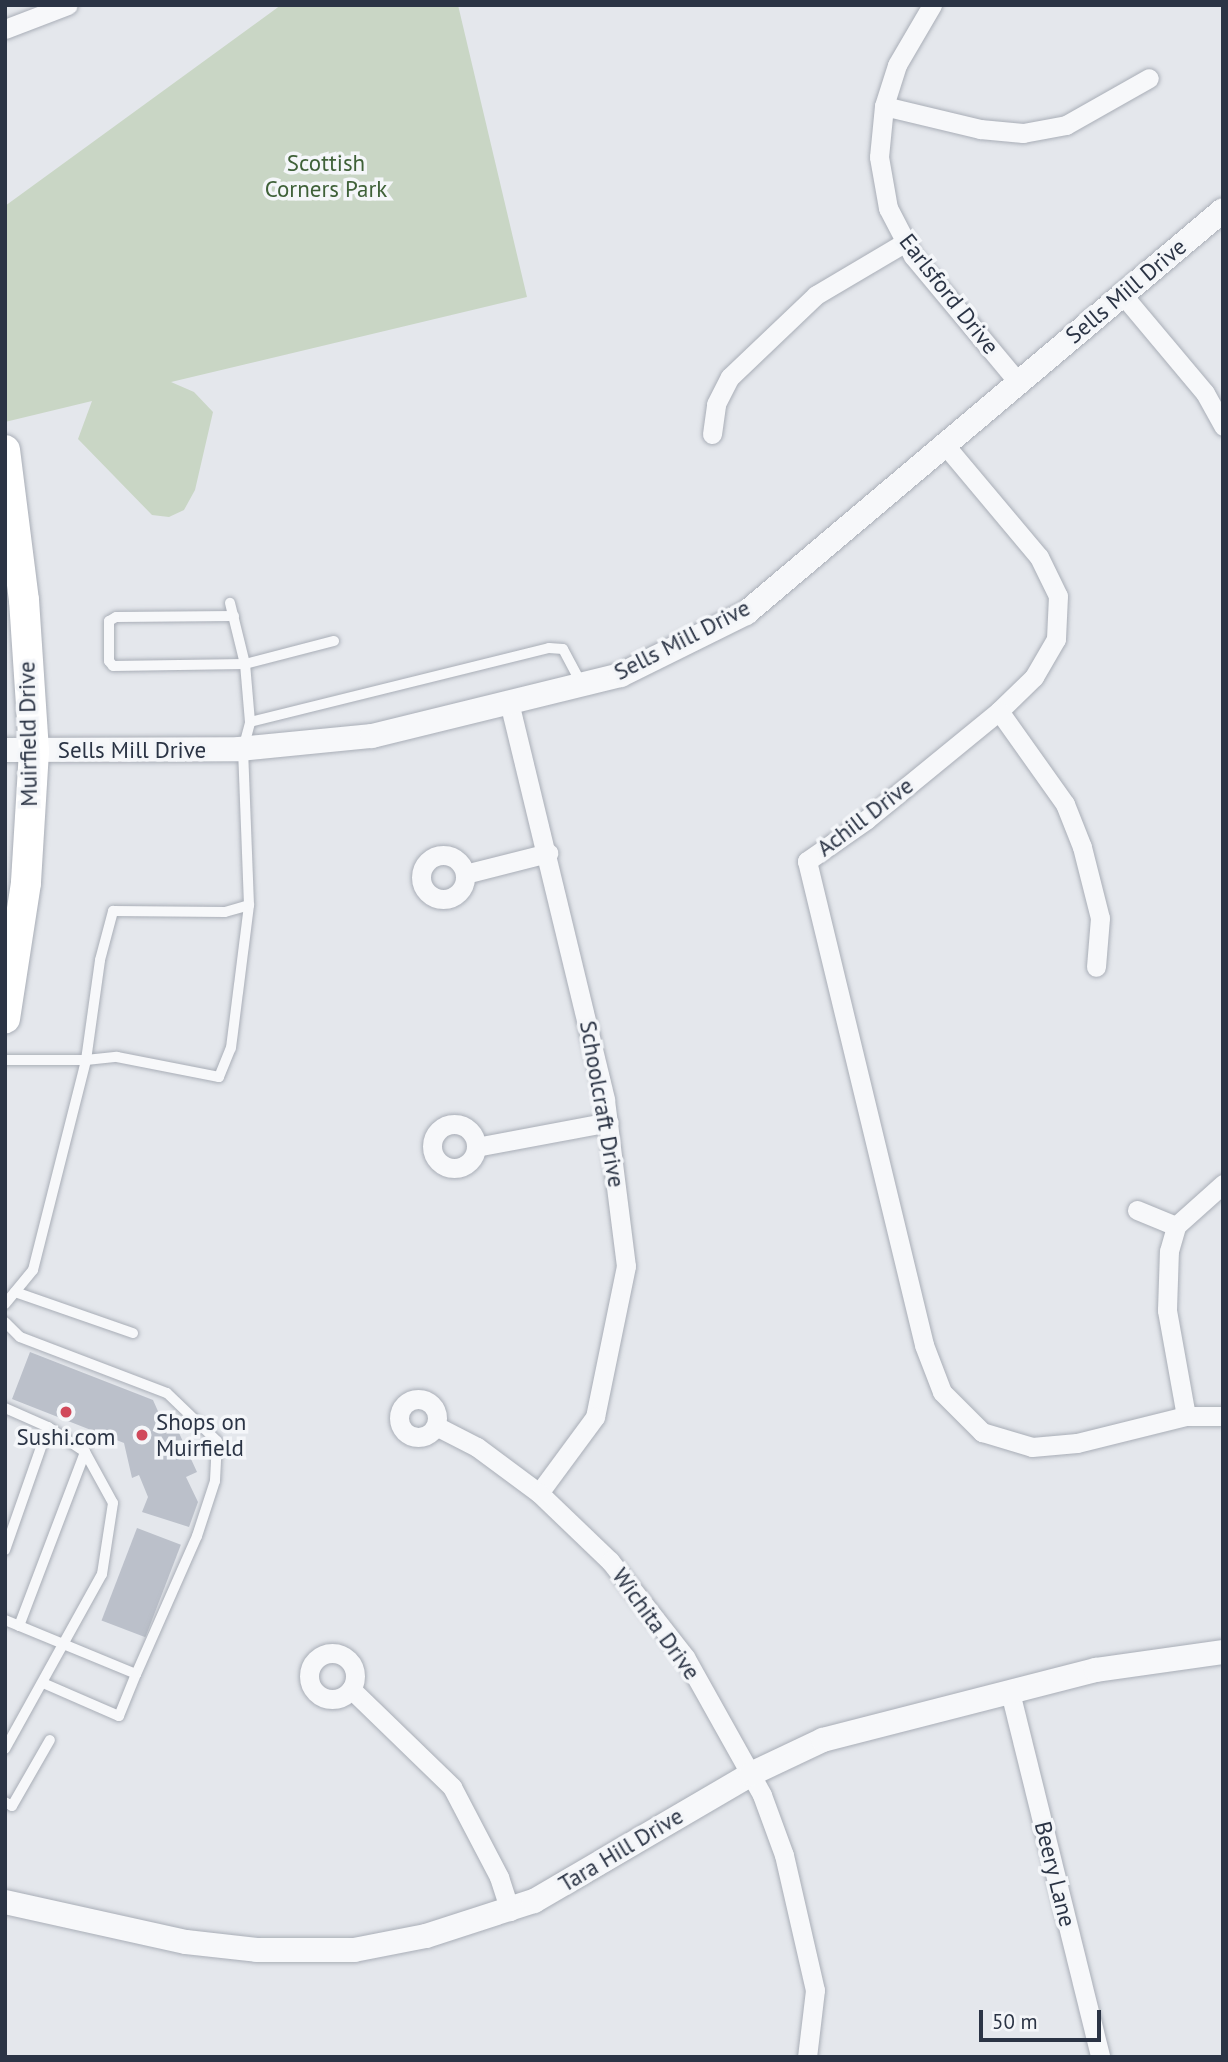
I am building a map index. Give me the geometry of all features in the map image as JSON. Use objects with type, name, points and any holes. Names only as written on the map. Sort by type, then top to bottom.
[{"type":"main road","name":"Muirfield Drive","points":[[5,450],[24,600],[19,750],[26,883],[5,1018]]},
{"type":"street","points":[[5,29],[68,5]]},
{"type":"street","name":"Earlsford Drive","points":[[932,5],[897,65],[884,106],[878,157],[888,208],[904,243],[1017,381]]},
{"type":"street","points":[[884,106],[980,128],[1023,133],[1066,125],[1149,78]]},
{"type":"street","name":"Sells Mill Drive","points":[[19,750],[243,749],[372,736],[621,675],[746,613],[1017,381],[1223,210]]},
{"type":"street","points":[[712,434],[716,404],[730,377],[816,295],[904,243]]},
{"type":"street","points":[[1122,294],[1205,393],[1223,426]]},
{"type":"street","name":"Achill Drive","points":[[945,445],[1039,557],[1058,596],[1056,639],[1034,677],[999,711],[866,820],[807,861],[823,944],[924,1345],[942,1392],[982,1432],[1032,1447],[1077,1443],[1186,1416]]},
{"type":"street","name":"Schoolcraft Drive","points":[[509,702],[548,853],[608,1122],[626,1266],[595,1417],[538,1493]]},
{"type":"street","points":[[999,711],[1065,804],[1082,847],[1100,918],[1096,967]]},
{"type":"street","points":[[465,874],[548,853]]},
{"type":"street","points":[[476,1147],[608,1122]]},
{"type":"street","points":[[1223,1184],[1176,1226],[1170,1251],[1167,1310],[1186,1416],[1223,1416]]},
{"type":"street","points":[[1137,1210],[1176,1226]]},
{"type":"street","name":"Wichita Drive","points":[[436,1426],[477,1447],[538,1493],[610,1561],[685,1657],[751,1774],[784,1855],[816,1990],[807,2057]]},
{"type":"street","name":"Tara Hill Drive","points":[[5,1902],[173,1939],[257,1950],[354,1950],[426,1936],[510,1911],[751,1774],[842,1734],[1145,1660],[1223,1652]]},
{"type":"street","points":[[351,1689],[452,1787],[499,1877],[510,1911]]},
{"type":"street","name":"Beery Lane","points":[[1010,1692],[1100,2057]]},
{"type":"lane","points":[[5,1060],[86,1060],[117,1057],[219,1077],[231,1048],[250,905],[243,749],[250,722],[245,664],[230,603]]},
{"type":"lane","points":[[234,617],[116,617],[109,621],[109,661],[113,666],[245,664],[334,641]]},
{"type":"lane","points":[[250,722],[549,648],[563,649],[582,684]]},
{"type":"lane","points":[[5,1304],[33,1270],[86,1060],[100,960],[113,911],[225,912],[250,905]]},
{"type":"lane","points":[[15,1292],[133,1333]]},
{"type":"lane","points":[[5,1322],[20,1337],[167,1393],[218,1441],[215,1481],[197,1536],[119,1716],[43,1683]]},
{"type":"lane","points":[[5,1408],[48,1427],[85,1452],[113,1503],[102,1574],[5,1749]]},
{"type":"lane","points":[[5,1550],[48,1427]]},
{"type":"lane","points":[[19,1626],[85,1452]]},
{"type":"lane","points":[[5,1620],[63,1647],[136,1674]]},
{"type":"lane","points":[[5,1802],[12,1805],[50,1741]]},
{"type":"green space","name":"Scottish Corners Park","points":[[281,5],[458,5],[527,297],[171,382],[194,392],[213,412],[195,490],[184,510],[169,517],[152,515],[78,439],[92,401],[5,422],[5,206]]},
{"type":"building","name":"Shops on Muirfield","points":[[30,1352],[153,1400],[165,1427],[174,1422],[197,1472],[186,1477],[198,1502],[189,1527],[142,1512],[148,1497],[139,1475],[132,1478],[124,1443],[12,1399]]},
{"type":"building","points":[[137,1528],[181,1545],[145,1637],[102,1620]]},
{"type":"place","name":"Sushi.com","points":[[66,1412]]},
{"type":"place","name":"Shops on Muirfield","points":[[142,1435]]}]
